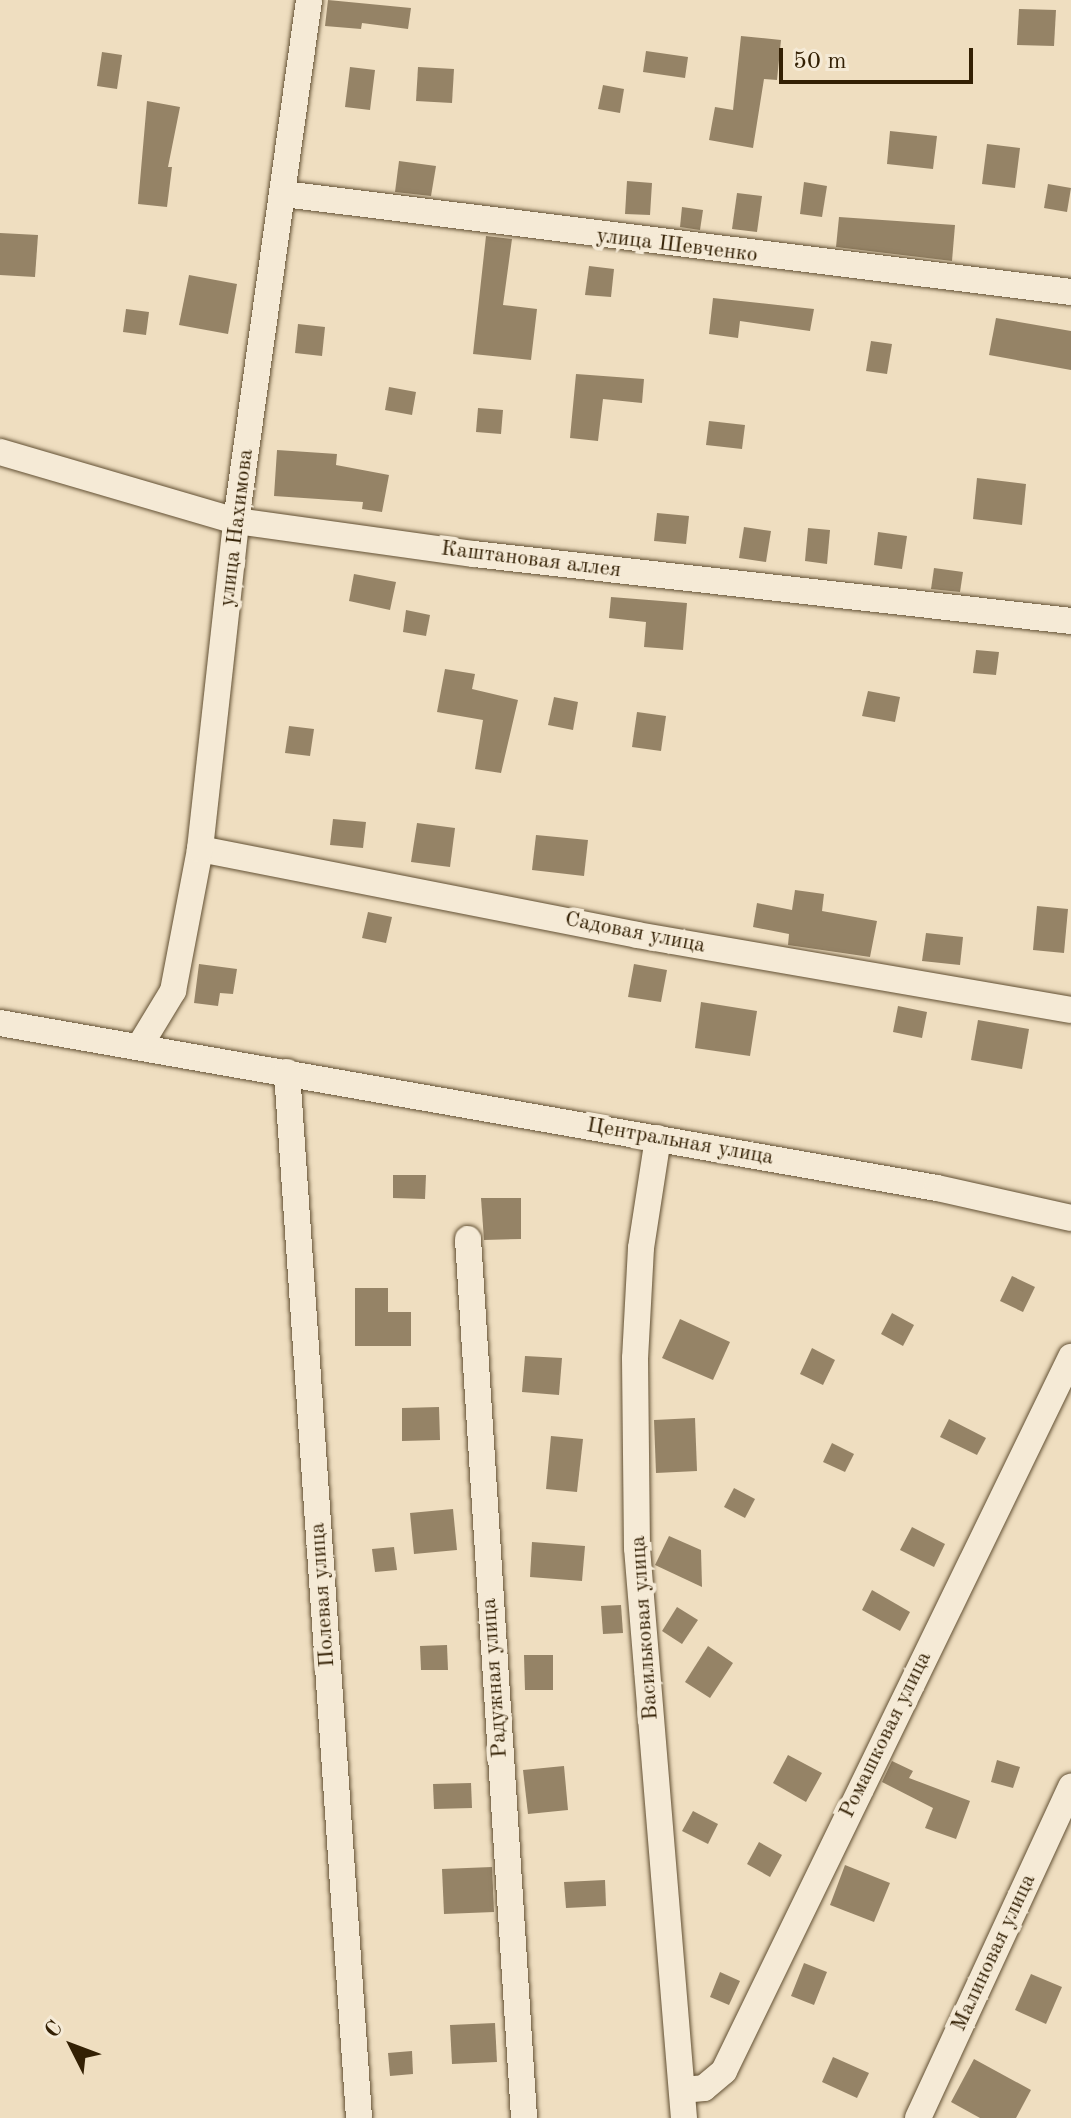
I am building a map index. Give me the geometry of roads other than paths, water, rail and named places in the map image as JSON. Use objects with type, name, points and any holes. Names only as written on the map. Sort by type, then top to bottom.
[{"type":"street","name":"улица Нахимова","points":[[139,1047],[173,991],[200,849],[236,521],[309,0]]},
{"type":"street","name":"улица Шевченко","points":[[284,194],[1071,292]]},
{"type":"street","name":"Каштановая аллея","points":[[0,452],[236,521],[474,554],[1071,621]]},
{"type":"street","name":"Садовая улица","points":[[200,849],[637,935],[1071,1010]]},
{"type":"street","name":"Центральная улица","points":[[0,1023],[658,1138],[1071,1218]]},
{"type":"street","name":"Полевая улица","points":[[287,1072],[359,2118]]},
{"type":"street","name":"Васильковая улица","points":[[658,1138],[640,1264],[637,1548],[684,2118]]},
{"type":"street","name":"Радужная улица","points":[[468,1239],[524,2118]]},
{"type":"street","name":"Ромашковая улица","points":[[682,2090],[704,2088],[724,2071],[1071,1357]]},
{"type":"street","name":"Малиновая улица","points":[[918,2118],[1071,1787]]}]
